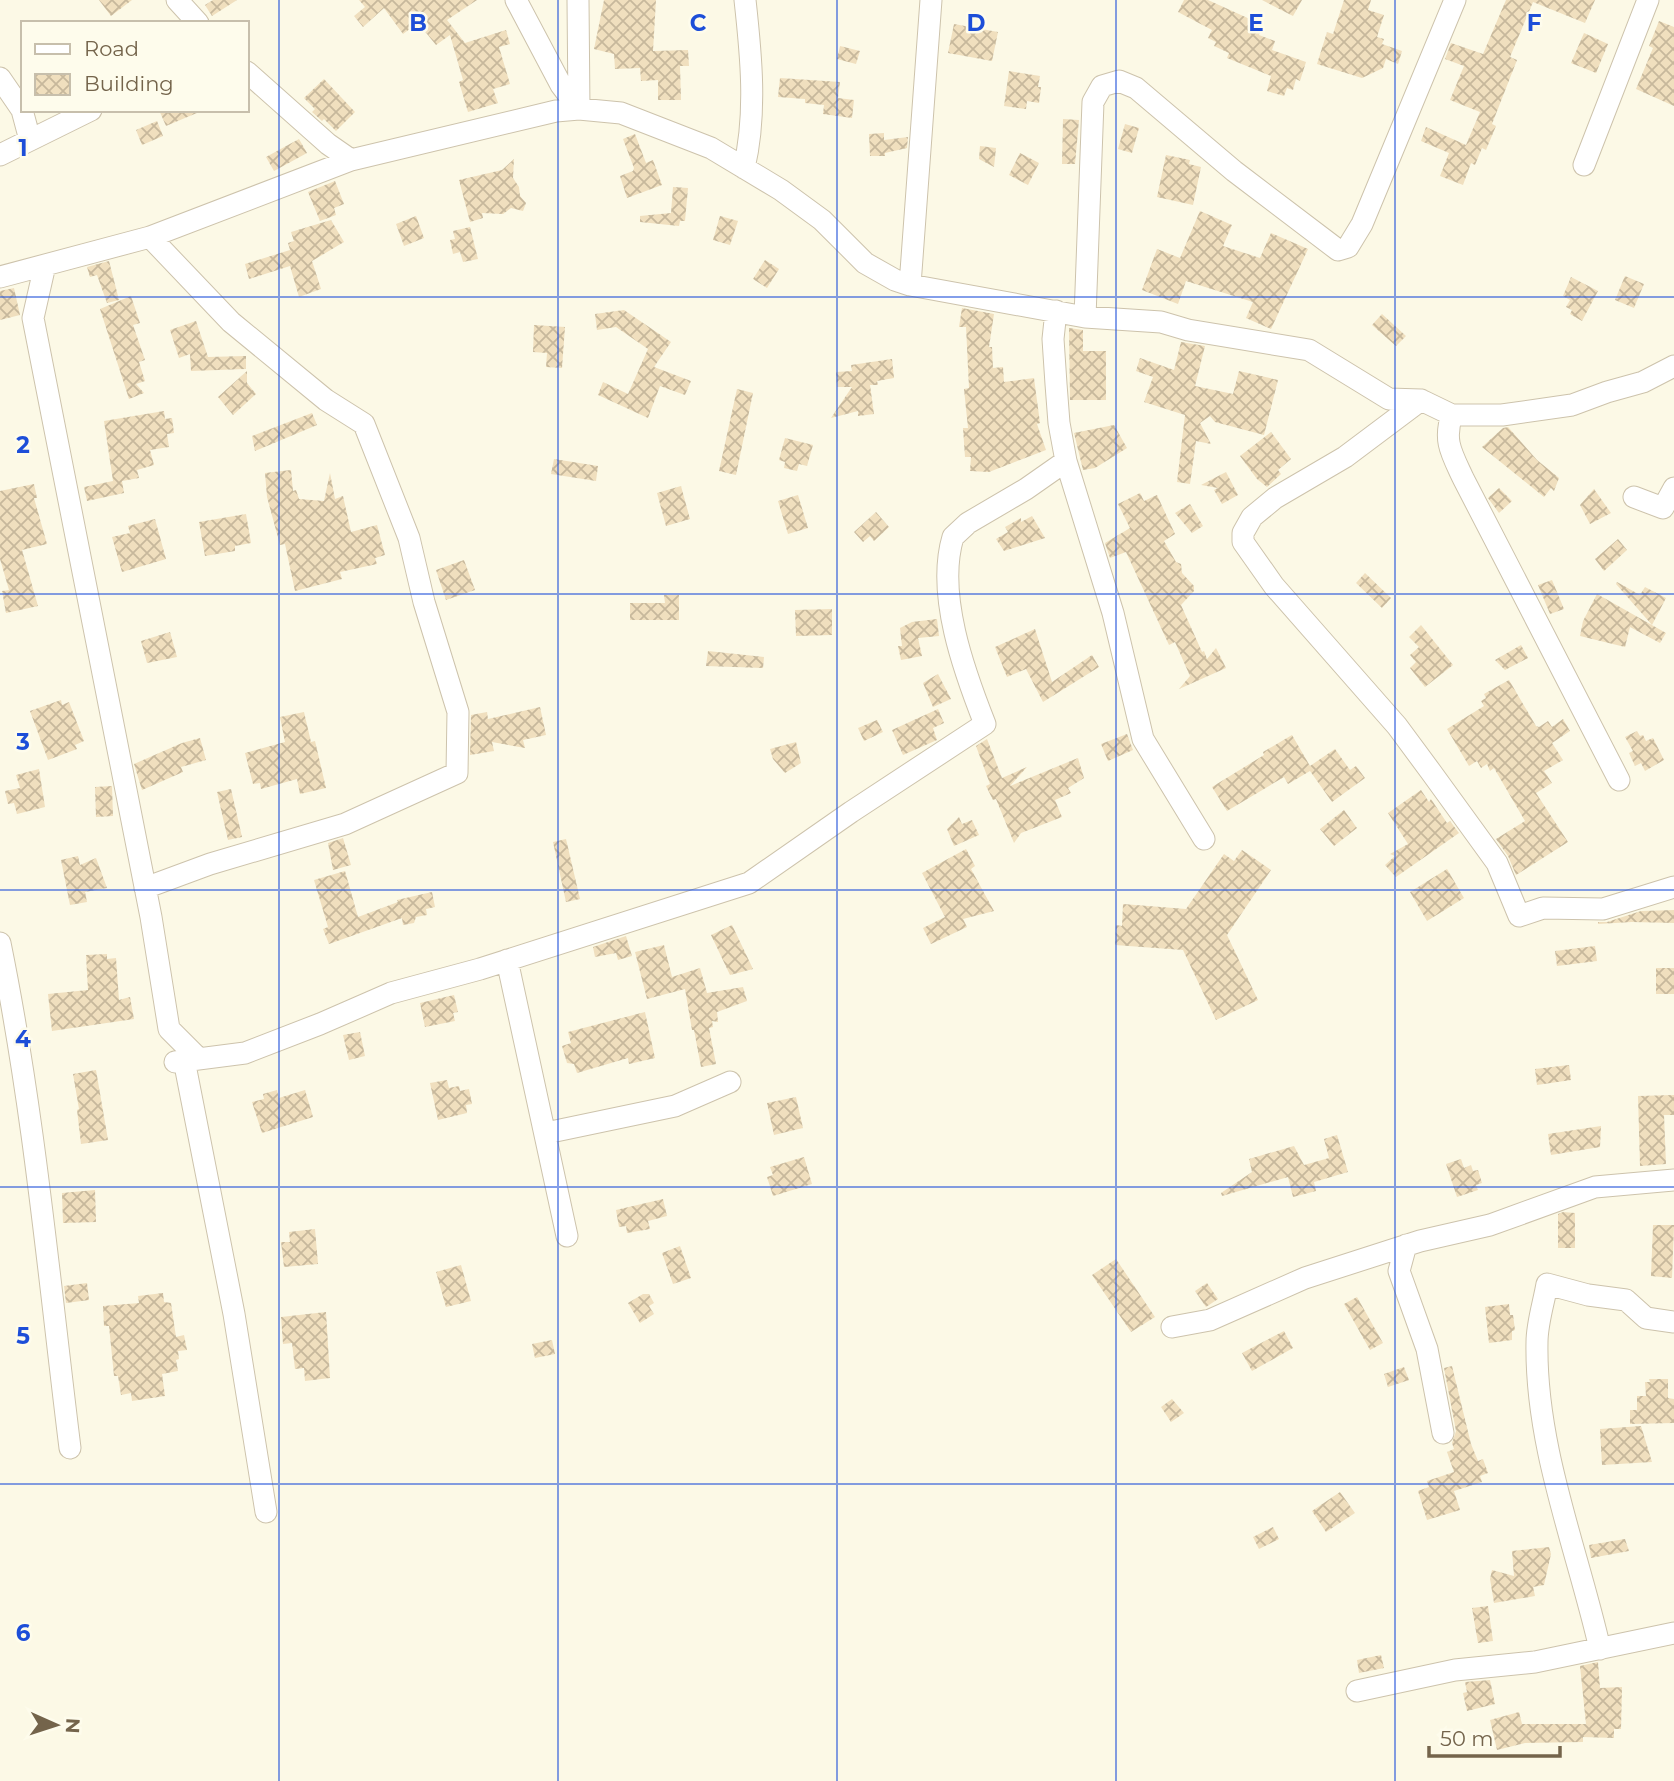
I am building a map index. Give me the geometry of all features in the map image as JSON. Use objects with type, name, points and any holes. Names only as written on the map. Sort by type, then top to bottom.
[{"type":"street","points":[[177,0],[196,21]]},
{"type":"street","points":[[516,0],[561,85],[579,108]]},
{"type":"street","points":[[578,0],[579,108]]},
{"type":"street","points":[[744,168],[751,106],[750,37],[745,0]]},
{"type":"street","points":[[910,285],[931,0]]},
{"type":"street","points":[[1085,317],[1093,102],[1102,86],[1119,81],[1136,88],[1234,171],[1338,250],[1348,247],[1362,224],[1455,0]]},
{"type":"street","points":[[1584,165],[1648,0]]},
{"type":"street","points":[[248,73],[328,144],[351,160]]},
{"type":"street","points":[[0,78],[21,109]]},
{"type":"street","points":[[556,111],[561,85]]},
{"type":"street","points":[[0,277],[150,237],[351,160],[556,111],[579,108],[621,113],[711,148],[781,190],[821,220],[865,263],[894,280],[1085,317],[1161,322],[1188,330],[1309,350],[1389,399],[1421,400],[1452,415],[1502,415],[1572,405],[1643,382],[1674,366]]},
{"type":"street","points":[[23,112],[30,140]]},
{"type":"street","points":[[0,155],[87,112]]},
{"type":"street","points":[[145,888],[210,864],[345,824],[457,773],[458,712],[424,602],[409,538],[364,424],[326,400],[231,322],[150,237]]},
{"type":"street","points":[[45,265],[33,318],[145,888],[169,1029],[186,1060],[234,1314],[266,1512]]},
{"type":"street","points":[[1056,311],[1053,339],[1059,423],[1066,461],[1113,613],[1143,739],[1203,839]]},
{"type":"street","points":[[1421,400],[1345,457],[1275,498],[1252,517],[1243,533],[1243,541],[1274,586],[1400,730],[1431,772],[1497,863],[1519,916],[1543,908],[1603,909],[1674,887]]},
{"type":"street","points":[[1452,415],[1447,429],[1448,441],[1463,478],[1619,780]]},
{"type":"street","points":[[186,1060],[245,1053],[391,993],[507,960],[749,883],[985,724],[963,664],[953,623],[949,567],[953,537],[968,523],[1026,489],[1066,461]]},
{"type":"street","points":[[1634,497],[1668,512],[1674,488]]},
{"type":"street","points":[[0,943],[15,1015],[38,1176],[70,1448]]},
{"type":"street","points":[[507,960],[567,1236]]},
{"type":"street","points":[[546,1133],[675,1106],[730,1082]]},
{"type":"street","points":[[1172,1327],[1210,1320],[1305,1278],[1406,1245],[1490,1225],[1595,1186],[1674,1180]]},
{"type":"street","points":[[1406,1245],[1399,1271],[1427,1349],[1443,1433]]},
{"type":"street","points":[[1600,1649],[1562,1509],[1540,1402],[1537,1339],[1547,1284],[1587,1295],[1626,1300],[1646,1318],[1674,1322]]},
{"type":"street","points":[[1357,1691],[1455,1670],[1535,1661],[1674,1633]]},
{"type":"building","points":[[99,0],[132,0],[111,16]]},
{"type":"building","points":[[213,0],[237,0],[212,16],[205,5]]},
{"type":"building","points":[[359,0],[477,0],[447,20],[465,43],[506,30],[510,44],[499,47],[510,84],[493,89],[498,103],[468,112],[459,82],[463,80],[450,35],[436,45],[418,23],[403,34],[384,8],[363,27],[354,16],[365,7]]},
{"type":"building","points":[[604,0],[656,0],[653,51],[688,50],[689,66],[680,66],[681,100],[658,100],[658,80],[641,81],[640,68],[615,69],[614,54],[594,49]]},
{"type":"building","points":[[1184,0],[1208,0],[1263,25],[1259,35],[1275,41],[1272,50],[1306,62],[1300,81],[1296,79],[1293,90],[1287,88],[1284,96],[1267,91],[1271,76],[1227,58],[1229,53],[1214,46],[1216,42],[1208,38],[1212,30],[1178,12]]},
{"type":"building","points":[[1262,0],[1302,0],[1293,16]]},
{"type":"building","points":[[1344,0],[1371,0],[1368,10],[1384,15],[1377,37],[1384,39],[1382,44],[1402,51],[1398,64],[1386,59],[1383,68],[1362,78],[1317,64],[1327,32],[1333,34]]},
{"type":"building","points":[[1506,0],[1595,0],[1585,23],[1533,2],[1510,57],[1517,60],[1492,124],[1496,126],[1486,150],[1482,148],[1475,165],[1471,163],[1463,185],[1440,176],[1449,153],[1421,141],[1426,127],[1466,145],[1480,112],[1450,100],[1464,66],[1445,59],[1451,43],[1483,54]]},
{"type":"building","points":[[1659,21],[1674,27],[1674,106],[1636,89],[1653,48],[1649,46]]},
{"type":"building","points":[[954,24],[998,32],[992,61],[948,53]]},
{"type":"building","points":[[1584,33],[1608,44],[1596,73],[1571,63]]},
{"type":"building","points":[[840,46],[860,51],[856,64],[837,59]]},
{"type":"building","points":[[1009,71],[1040,76],[1039,103],[1027,101],[1026,109],[1004,106]]},
{"type":"building","points":[[780,78],[840,82],[838,98],[854,100],[852,118],[823,114],[824,105],[805,103],[805,99],[778,97]]},
{"type":"building","points":[[324,79],[355,112],[336,131],[312,112],[315,109],[304,98]]},
{"type":"building","points":[[160,112],[199,112],[166,126]]},
{"type":"building","points":[[1063,119],[1079,120],[1075,164],[1062,164]]},
{"type":"building","points":[[157,121],[163,136],[142,145],[136,130]]},
{"type":"building","points":[[1125,124],[1139,128],[1132,153],[1118,149]]},
{"type":"building","points":[[884,133],[884,140],[908,137],[907,148],[885,153],[885,156],[870,156],[869,134]]},
{"type":"building","points":[[635,134],[646,163],[653,160],[662,185],[627,198],[620,176],[633,171],[634,168],[623,139]]},
{"type":"building","points":[[299,139],[307,153],[274,171],[266,157]]},
{"type":"building","points":[[980,146],[996,148],[994,167],[979,159]]},
{"type":"building","points":[[1020,153],[1039,163],[1028,185],[1009,175]]},
{"type":"building","points":[[1166,155],[1190,160],[1189,164],[1201,167],[1193,205],[1157,197]]},
{"type":"building","points":[[514,159],[513,178],[526,203],[523,211],[511,208],[503,214],[482,213],[483,218],[470,222],[459,180],[502,170]]},
{"type":"building","points":[[335,181],[344,204],[334,208],[336,215],[320,221],[308,192]]},
{"type":"building","points":[[673,187],[688,188],[685,221],[680,221],[679,226],[640,222],[640,216],[671,213]]},
{"type":"building","points":[[1200,211],[1232,225],[1223,246],[1260,258],[1271,233],[1308,249],[1271,329],[1246,318],[1253,302],[1186,281],[1178,304],[1142,290],[1157,249],[1180,258]]},
{"type":"building","points":[[416,216],[424,238],[404,246],[396,224]]},
{"type":"building","points":[[720,216],[738,221],[730,245],[713,240]]},
{"type":"building","points":[[331,220],[344,242],[312,261],[321,289],[299,297],[290,266],[249,279],[245,264],[290,250],[288,243],[294,241],[291,232]]},
{"type":"building","points":[[470,227],[478,259],[463,262],[460,252],[453,254],[450,240],[455,239],[453,231]]},
{"type":"building","points":[[765,260],[779,269],[767,288],[753,279]]},
{"type":"building","points":[[109,261],[119,300],[107,303],[97,275],[90,277],[87,267]]},
{"type":"building","points":[[1625,276],[1644,284],[1634,308],[1615,300]]},
{"type":"building","points":[[1571,277],[1598,291],[1582,321],[1570,314],[1572,310],[1566,307],[1570,300],[1563,296]]},
{"type":"building","points":[[14,288],[20,315],[0,320],[0,291]]},
{"type":"building","points":[[131,296],[140,323],[133,325],[145,360],[139,362],[145,381],[136,384],[144,393],[129,399],[100,309]]},
{"type":"building","points":[[962,308],[994,314],[989,347],[992,347],[993,368],[1003,367],[1004,382],[1034,378],[1040,423],[1037,424],[1046,450],[989,472],[970,471],[971,457],[965,457],[963,428],[968,428],[964,389],[969,388],[966,327],[959,327]]},
{"type":"building","points":[[624,310],[671,342],[654,367],[691,381],[685,395],[660,386],[648,418],[598,395],[603,382],[628,394],[648,349],[616,327],[597,330],[595,314]]},
{"type":"building","points":[[1382,314],[1406,336],[1396,346],[1372,325]]},
{"type":"building","points":[[196,321],[208,357],[246,356],[246,369],[191,371],[190,354],[179,358],[170,330]]},
{"type":"building","points":[[534,325],[565,327],[562,368],[546,367],[547,353],[533,352]]},
{"type":"building","points":[[1069,328],[1083,330],[1083,351],[1106,351],[1106,400],[1070,400]]},
{"type":"building","points":[[1181,342],[1205,346],[1195,386],[1233,394],[1239,371],[1278,380],[1264,435],[1215,422],[1210,416],[1200,423],[1211,444],[1196,441],[1190,484],[1177,482],[1185,415],[1144,402],[1153,377],[1136,371],[1140,358],[1174,370]]},
{"type":"building","points":[[892,359],[894,378],[877,381],[878,385],[870,385],[874,414],[858,416],[858,411],[831,418],[852,387],[837,387],[836,372],[852,371],[851,365]]},
{"type":"building","points":[[247,371],[247,383],[256,394],[233,415],[218,397]]},
{"type":"building","points":[[737,389],[753,393],[736,475],[719,471]]},
{"type":"building","points":[[164,411],[165,419],[172,418],[174,433],[167,434],[169,447],[150,450],[154,465],[137,470],[139,478],[122,481],[124,493],[87,501],[84,487],[113,481],[104,421]]},
{"type":"building","points":[[312,413],[317,425],[255,451],[252,436]]},
{"type":"building","points":[[1114,425],[1127,448],[1095,468],[1083,470],[1074,433]]},
{"type":"building","points":[[1508,427],[1537,460],[1559,478],[1554,491],[1551,488],[1544,497],[1482,447],[1503,428]]},
{"type":"building","points":[[1271,432],[1291,459],[1278,470],[1281,474],[1267,487],[1257,479],[1240,456]]},
{"type":"building","points":[[785,438],[813,445],[807,466],[799,464],[797,471],[784,468],[785,462],[779,460]]},
{"type":"building","points":[[554,459],[598,466],[596,481],[551,474]]},
{"type":"building","points":[[291,470],[293,491],[296,490],[299,499],[324,501],[330,473],[335,499],[343,496],[351,532],[377,525],[385,555],[375,558],[377,564],[340,572],[342,579],[295,591],[285,544],[280,545],[267,497],[265,473]]},
{"type":"building","points":[[1226,472],[1238,495],[1222,504],[1214,490],[1218,488],[1201,485]]},
{"type":"building","points":[[34,484],[37,498],[34,498],[47,544],[22,550],[38,606],[6,613],[2,591],[9,590],[0,559],[0,491]]},
{"type":"building","points":[[681,486],[690,519],[666,526],[657,493]]},
{"type":"building","points":[[1499,488],[1512,501],[1499,513],[1488,498]]},
{"type":"building","points":[[1594,489],[1611,513],[1590,524],[1580,505]]},
{"type":"building","points":[[1140,493],[1144,501],[1157,495],[1175,534],[1164,541],[1176,562],[1181,564],[1182,573],[1194,586],[1194,591],[1181,605],[1202,652],[1204,651],[1207,659],[1216,648],[1226,668],[1179,689],[1190,676],[1175,642],[1169,645],[1126,552],[1110,558],[1105,543],[1130,528],[1118,504]]},
{"type":"building","points":[[798,495],[808,528],[788,534],[778,501]]},
{"type":"building","points":[[1190,504],[1203,526],[1192,533],[1175,513]]},
{"type":"building","points":[[876,512],[889,527],[874,541],[870,536],[863,542],[854,532]]},
{"type":"building","points":[[246,514],[251,543],[235,546],[235,551],[205,556],[199,522]]},
{"type":"building","points":[[1032,516],[1045,538],[1004,551],[996,539],[1008,532],[1005,527],[1021,518],[1021,522]]},
{"type":"building","points":[[155,519],[166,559],[122,572],[112,537],[130,533],[128,526]]},
{"type":"building","points":[[1618,539],[1627,550],[1604,571],[1595,559]]},
{"type":"building","points":[[464,560],[475,590],[446,600],[436,570]]},
{"type":"building","points":[[1365,573],[1391,598],[1382,608],[1356,583]]},
{"type":"building","points":[[1552,580],[1564,609],[1550,614],[1538,585]]},
{"type":"building","points":[[1617,582],[1640,595],[1645,587],[1666,598],[1652,625],[1616,584]]},
{"type":"building","points":[[1597,594],[1666,633],[1660,643],[1630,627],[1625,647],[1580,636],[1583,621]]},
{"type":"building","points":[[664,595],[679,595],[679,620],[630,620],[630,603],[665,603]]},
{"type":"building","points":[[832,609],[832,635],[796,636],[795,610]]},
{"type":"building","points":[[937,619],[939,636],[918,638],[922,656],[901,660],[898,646],[902,646],[900,628],[912,622]]},
{"type":"building","points":[[1421,625],[1453,665],[1425,687],[1410,668],[1416,662],[1410,655],[1419,647],[1409,637]]},
{"type":"building","points":[[1035,629],[1052,682],[1092,655],[1099,667],[1043,702],[1026,669],[1007,677],[995,647]]},
{"type":"building","points":[[170,632],[177,657],[147,663],[141,641]]},
{"type":"building","points":[[1521,645],[1528,658],[1505,670],[1495,660]]},
{"type":"building","points":[[708,651],[764,657],[763,668],[706,666]]},
{"type":"building","points":[[938,674],[951,699],[933,707],[923,683]]},
{"type":"building","points":[[1509,680],[1536,726],[1548,721],[1552,727],[1563,719],[1570,731],[1552,743],[1563,760],[1544,771],[1552,783],[1536,793],[1568,842],[1516,875],[1508,856],[1496,839],[1525,821],[1494,768],[1490,771],[1487,764],[1481,768],[1477,761],[1469,766],[1447,729],[1484,706],[1481,701],[1486,698],[1484,694]]},
{"type":"building","points":[[61,700],[62,705],[69,702],[84,741],[75,745],[77,749],[48,760],[30,711]]},
{"type":"building","points":[[540,707],[546,735],[523,740],[525,748],[492,742],[494,751],[470,755],[471,715],[487,712],[488,719]]},
{"type":"building","points":[[938,709],[944,723],[933,728],[937,740],[903,755],[892,730]]},
{"type":"building","points":[[304,712],[311,742],[315,741],[326,788],[300,794],[297,779],[261,789],[260,783],[253,784],[245,753],[285,742],[280,717]]},
{"type":"building","points":[[877,720],[883,732],[864,741],[858,728]]},
{"type":"building","points":[[1637,731],[1646,741],[1653,738],[1664,760],[1645,771],[1641,763],[1635,766],[1629,753],[1633,751],[1625,737]]},
{"type":"building","points":[[1127,734],[1133,750],[1108,761],[1101,744]]},
{"type":"building","points":[[1292,735],[1310,766],[1335,749],[1350,770],[1356,766],[1365,778],[1332,802],[1310,771],[1288,784],[1284,777],[1227,811],[1212,787]]},
{"type":"building","points":[[200,738],[206,760],[181,767],[183,772],[142,790],[134,764]]},
{"type":"building","points":[[987,739],[1002,778],[1027,767],[1010,786],[1078,758],[1084,778],[1068,788],[1071,793],[1055,800],[1062,817],[1021,833],[1014,843],[996,799],[993,800],[986,786],[990,784],[976,746]]},
{"type":"building","points":[[796,742],[801,763],[785,773],[773,759],[770,749]]},
{"type":"building","points":[[39,769],[45,807],[17,814],[14,803],[8,804],[5,791],[20,788],[16,775]]},
{"type":"building","points":[[112,786],[113,816],[96,817],[95,787]]},
{"type":"building","points":[[231,789],[242,837],[228,840],[217,792]]},
{"type":"building","points":[[1421,790],[1429,802],[1431,799],[1447,823],[1450,821],[1459,833],[1396,877],[1385,865],[1395,856],[1390,854],[1408,844],[1388,813]]},
{"type":"building","points":[[1344,810],[1357,828],[1334,846],[1320,829]]},
{"type":"building","points":[[959,817],[962,824],[972,820],[979,835],[954,846],[947,829]]},
{"type":"building","points":[[343,838],[351,865],[333,870],[328,843]]},
{"type":"building","points":[[566,839],[580,899],[566,902],[553,842]]},
{"type":"building","points":[[966,849],[975,866],[971,869],[994,911],[963,919],[967,927],[931,944],[923,928],[945,917],[922,873]]},
{"type":"building","points":[[1242,850],[1271,870],[1227,935],[1258,1000],[1216,1020],[1183,950],[1115,945],[1116,925],[1122,926],[1123,904],[1186,909],[1224,854],[1234,861]]},
{"type":"building","points":[[78,856],[80,865],[96,858],[107,888],[85,892],[87,902],[70,905],[61,860]]},
{"type":"building","points":[[1447,869],[1464,898],[1427,921],[1410,892]]},
{"type":"building","points":[[345,871],[358,917],[398,902],[397,900],[432,892],[435,907],[426,909],[427,915],[416,917],[414,923],[403,925],[402,918],[329,944],[323,929],[328,927],[314,880]]},
{"type":"building","points":[[1674,910],[1674,923],[1598,924],[1641,911]]},
{"type":"building","points":[[732,925],[753,969],[730,975],[711,935]]},
{"type":"building","points":[[626,936],[632,956],[618,960],[616,953],[595,957],[593,947]]},
{"type":"building","points":[[664,945],[672,977],[700,968],[707,993],[743,987],[747,1001],[717,1012],[718,1022],[712,1021],[713,1027],[709,1028],[716,1064],[701,1067],[685,989],[647,999],[635,952]]},
{"type":"building","points":[[1595,946],[1597,961],[1557,966],[1555,951]]},
{"type":"building","points":[[107,954],[107,959],[116,958],[119,1000],[130,997],[134,1019],[52,1031],[48,994],[88,990],[86,955]]},
{"type":"building","points":[[1656,968],[1674,968],[1674,994],[1656,994]]},
{"type":"building","points":[[454,995],[458,1012],[453,1013],[455,1021],[425,1027],[420,1003]]},
{"type":"building","points":[[645,1012],[655,1058],[629,1064],[628,1058],[577,1073],[574,1064],[567,1063],[562,1046],[571,1043],[568,1032]]},
{"type":"building","points":[[360,1032],[365,1056],[349,1060],[343,1035]]},
{"type":"building","points":[[1569,1065],[1571,1080],[1537,1085],[1535,1069]]},
{"type":"building","points":[[96,1070],[108,1140],[81,1144],[73,1074]]},
{"type":"building","points":[[447,1080],[449,1088],[459,1086],[460,1091],[469,1089],[472,1104],[466,1105],[467,1113],[438,1120],[430,1083]]},
{"type":"building","points":[[277,1090],[279,1098],[305,1090],[313,1117],[262,1133],[252,1102],[264,1099],[263,1094]]},
{"type":"building","points":[[1674,1095],[1674,1115],[1664,1115],[1666,1164],[1640,1166],[1638,1096]]},
{"type":"building","points":[[796,1097],[803,1128],[774,1135],[767,1103]]},
{"type":"building","points":[[1601,1126],[1600,1147],[1551,1155],[1548,1134]]},
{"type":"building","points":[[1337,1135],[1348,1172],[1314,1182],[1316,1191],[1293,1197],[1288,1177],[1222,1196],[1221,1193],[1252,1172],[1249,1159],[1294,1146],[1304,1165],[1329,1158],[1324,1139]]},
{"type":"building","points":[[804,1157],[812,1184],[773,1196],[767,1177],[773,1175],[770,1167]]},
{"type":"building","points":[[1461,1159],[1464,1168],[1471,1165],[1473,1171],[1478,1170],[1482,1183],[1476,1185],[1478,1190],[1457,1197],[1446,1164]]},
{"type":"building","points":[[95,1190],[96,1222],[63,1223],[62,1193]]},
{"type":"building","points":[[663,1199],[667,1216],[648,1221],[650,1229],[627,1233],[626,1226],[619,1227],[616,1210]]},
{"type":"building","points":[[1575,1213],[1575,1248],[1558,1248],[1558,1214]]},
{"type":"building","points":[[1653,1225],[1674,1225],[1672,1278],[1651,1276]]},
{"type":"building","points":[[315,1229],[318,1264],[284,1267],[281,1242],[290,1242],[289,1232]]},
{"type":"building","points":[[680,1246],[691,1278],[673,1284],[662,1253]]},
{"type":"building","points":[[1116,1259],[1155,1317],[1131,1332],[1092,1275]]},
{"type":"building","points":[[461,1265],[471,1301],[446,1307],[436,1272]]},
{"type":"building","points":[[87,1283],[89,1300],[66,1303],[64,1286]]},
{"type":"building","points":[[1207,1283],[1218,1299],[1206,1307],[1195,1291]]},
{"type":"building","points":[[163,1293],[164,1302],[171,1303],[176,1337],[184,1335],[187,1350],[178,1351],[178,1371],[162,1374],[165,1396],[132,1401],[131,1393],[121,1395],[118,1376],[114,1376],[109,1326],[104,1326],[103,1306],[139,1303],[138,1296]]},
{"type":"building","points":[[643,1294],[649,1294],[654,1303],[649,1306],[654,1314],[640,1323],[628,1303]]},
{"type":"building","points":[[1357,1297],[1383,1343],[1370,1350],[1344,1304]]},
{"type":"building","points":[[1509,1304],[1515,1330],[1512,1331],[1512,1340],[1489,1343],[1485,1307]]},
{"type":"building","points":[[326,1312],[330,1378],[305,1381],[304,1368],[295,1369],[292,1343],[283,1344],[281,1317]]},
{"type":"building","points":[[1284,1331],[1293,1348],[1252,1371],[1242,1353]]},
{"type":"building","points":[[552,1340],[555,1354],[535,1358],[532,1344]]},
{"type":"building","points":[[1452,1366],[1471,1444],[1478,1461],[1483,1459],[1488,1473],[1480,1476],[1482,1482],[1454,1491],[1460,1510],[1427,1520],[1418,1491],[1429,1487],[1427,1481],[1454,1472],[1447,1452],[1454,1449],[1452,1443],[1456,1431],[1444,1368]]},
{"type":"building","points":[[1404,1367],[1409,1380],[1388,1387],[1384,1374]]},
{"type":"building","points":[[1649,1379],[1668,1379],[1668,1398],[1674,1399],[1674,1423],[1630,1424],[1630,1410],[1637,1410],[1637,1396],[1646,1396],[1645,1382],[1650,1382]]},
{"type":"building","points":[[1172,1399],[1184,1413],[1171,1422],[1161,1407]]},
{"type":"building","points":[[1641,1426],[1652,1462],[1602,1465],[1600,1429]]},
{"type":"building","points":[[1340,1492],[1355,1513],[1326,1532],[1312,1511]]},
{"type":"building","points":[[1273,1527],[1279,1539],[1259,1549],[1253,1537]]},
{"type":"building","points":[[1625,1539],[1629,1551],[1591,1558],[1589,1545]]},
{"type":"building","points":[[1549,1547],[1551,1554],[1544,1585],[1533,1587],[1535,1596],[1494,1603],[1490,1579],[1492,1570],[1514,1576],[1512,1551]]},
{"type":"building","points":[[1488,1606],[1493,1641],[1478,1643],[1472,1608]]},
{"type":"building","points":[[1381,1655],[1384,1668],[1359,1673],[1357,1660]]},
{"type":"building","points":[[1598,1662],[1600,1688],[1622,1687],[1621,1729],[1614,1729],[1614,1738],[1583,1737],[1583,1742],[1525,1743],[1497,1750],[1490,1720],[1519,1712],[1522,1724],[1586,1724],[1580,1666]]},
{"type":"building","points":[[1490,1680],[1495,1704],[1467,1711],[1463,1693],[1467,1692],[1465,1682]]}]
